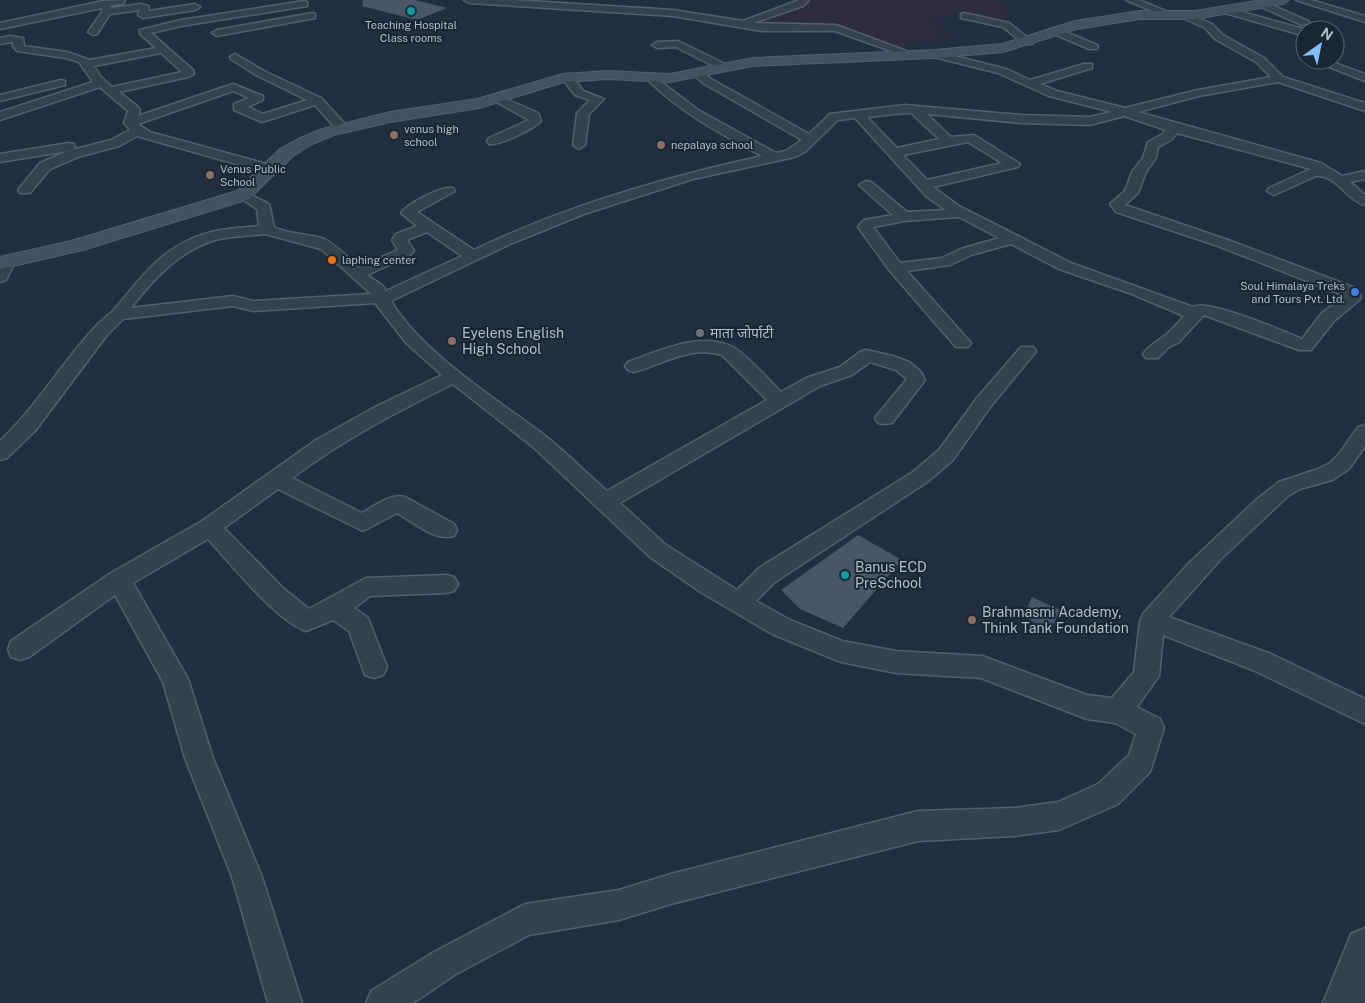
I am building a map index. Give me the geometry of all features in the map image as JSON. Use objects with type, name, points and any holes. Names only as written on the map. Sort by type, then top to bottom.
[{"type":"main road","points":[[4,263],[76,246],[162,218],[244,195],[295,147],[315,137],[342,128],[390,117],[497,98],[567,77],[608,75],[652,78],[698,74],[767,61],[934,54],[1003,48],[1028,42],[1075,25],[1121,18],[1228,11],[1283,0]]},
{"type":"street","points":[[93,32],[105,8],[126,0]]},
{"type":"street","points":[[468,0],[673,13],[780,29],[836,28],[912,55]]},
{"type":"street","points":[[740,24],[800,4],[804,0]]},
{"type":"street","points":[[1131,0],[1207,26],[1216,32],[1219,38],[1260,60],[1279,79],[1365,107]]},
{"type":"street","points":[[1301,0],[1365,19]]},
{"type":"street","points":[[112,90],[188,74],[189,72],[165,49],[144,32],[256,11],[279,4],[304,4]]},
{"type":"street","points":[[1262,4],[1295,22]]},
{"type":"street","points":[[0,26],[105,8],[141,7],[145,8],[144,15],[201,6]]},
{"type":"street","points":[[256,11],[268,28]]},
{"type":"street","points":[[1228,11],[1275,26],[1295,28]]},
{"type":"street","points":[[218,33],[268,28],[312,16]]},
{"type":"street","points":[[964,16],[1006,25],[1028,42]]},
{"type":"street","points":[[1056,31],[1093,46]]},
{"type":"street","points":[[0,41],[16,39],[19,40],[18,46],[21,49],[66,55],[91,69],[102,83],[134,110],[133,127]]},
{"type":"street","points":[[657,45],[678,44],[724,68]]},
{"type":"street","points":[[0,98],[73,80],[91,69],[165,49]]},
{"type":"street","points":[[934,54],[1002,71],[1053,94],[1316,166],[1340,180],[1355,195],[1365,201]]},
{"type":"street","points":[[235,57],[260,73],[318,100],[342,128]]},
{"type":"street","points":[[1031,83],[1088,66]]},
{"type":"street","points":[[1343,70],[1365,78]]},
{"type":"street","points":[[698,74],[706,81],[810,140]]},
{"type":"street","points":[[567,77],[579,93],[598,99],[583,113],[579,146]]},
{"type":"street","points":[[652,78],[669,96],[693,112],[773,157]]},
{"type":"street","points":[[118,315],[233,301],[253,306],[383,298],[419,283],[473,256],[579,211],[690,176],[790,154],[810,140],[830,119],[880,110],[914,110],[1090,121],[1198,93],[1279,79]]},
{"type":"street","points":[[0,116],[102,83]]},
{"type":"street","points":[[25,190],[45,166],[89,149],[115,143],[133,127],[233,87],[259,98],[238,107],[262,118],[318,100]]},
{"type":"street","points":[[493,141],[529,125],[534,120],[534,116],[497,98]]},
{"type":"street","points":[[1339,99],[1365,99]]},
{"type":"street","points":[[914,110],[948,141]]},
{"type":"street","points":[[858,114],[932,194],[962,213],[1065,266],[1138,291],[1195,314]]},
{"type":"street","points":[[133,127],[160,139],[270,169]]},
{"type":"street","points":[[1152,354],[1163,343],[1172,339],[1200,310],[1222,314],[1305,346],[1328,318],[1353,297],[1359,289],[1121,209],[1117,204],[1131,192],[1139,172],[1148,158],[1152,145],[1167,137],[1174,128]]},
{"type":"street","points":[[894,153],[970,138],[1013,164],[924,186]]},
{"type":"street","points":[[0,158],[70,146],[89,149]]},
{"type":"street","points":[[1274,192],[1313,172],[1326,171]]},
{"type":"street","points":[[1340,180],[1365,174]]},
{"type":"street","points":[[866,185],[904,217]]},
{"type":"street","points":[[448,191],[410,210],[408,213],[473,256]]},
{"type":"street","points":[[244,195],[264,207],[267,228]]},
{"type":"street","points":[[962,213],[904,217],[865,225],[896,268],[962,343]]},
{"type":"street","points":[[356,274],[404,253],[406,250],[399,240],[401,237],[428,226]]},
{"type":"street","points":[[0,453],[28,426],[101,331],[118,315],[147,278],[182,248],[212,237],[267,228],[277,234],[318,242],[326,246],[356,274],[377,289],[383,298],[384,304],[413,340],[454,376],[540,442],[658,551],[738,603],[780,627],[841,651],[896,662],[982,667],[1087,707],[1118,711],[1151,728],[1140,763],[1108,794],[1059,816],[1014,822],[918,826],[671,889],[619,905],[525,920],[445,963],[383,1003]]},
{"type":"street","points":[[896,268],[945,262],[966,252],[1012,238]]},
{"type":"street","points":[[0,277],[4,263]]},
{"type":"street","points":[[634,366],[685,348],[718,347],[728,351],[779,401]]},
{"type":"street","points":[[738,603],[767,575],[920,477],[933,466],[962,435],[984,402],[1027,351]]},
{"type":"street","points":[[605,502],[670,467],[728,429],[813,382],[846,371],[866,356],[878,356],[915,375],[916,380],[885,418]]},
{"type":"street","points":[[20,648],[120,580],[210,527],[323,445],[454,376]]},
{"type":"street","points":[[1118,711],[1146,676],[1152,622],[1177,589],[1253,513],[1282,489],[1332,472],[1351,456],[1355,443],[1365,432]]},
{"type":"street","points":[[277,479],[363,522],[396,503],[446,530]]},
{"type":"street","points":[[210,527],[276,596],[306,621],[335,608],[366,587],[446,584]]},
{"type":"street","points":[[120,580],[175,679],[198,758],[247,877],[286,1003]]},
{"type":"street","points":[[335,608],[359,625],[374,667]]},
{"type":"street","points":[[1152,622],[1262,662],[1365,712]]},
{"type":"street","points":[[1344,1003],[1365,948]]},
{"type":"shaded area","points":[[809,0],[998,0],[1008,5],[1004,12],[1011,14],[999,21],[965,14],[949,16],[931,22],[958,36],[897,47],[839,27],[765,27],[751,22],[761,20]]},
{"type":"building","name":"Teaching Hospital Class rooms","points":[[363,0],[415,0],[447,8],[417,20],[362,6]]},
{"type":"building","name":"Banus ECD PreSchool","points":[[858,535],[902,560],[843,628],[800,609],[781,590]]},
{"type":"building","name":"Brahmasmi Academy, Think Tank Foundation","points":[[1032,597],[1060,610],[1051,630],[1023,617]]},
{"type":"place","name":"Teaching Hospital Class rooms","points":[[411,11]]},
{"type":"place","name":"venus high school","points":[[394,135]]},
{"type":"place","name":"nepalaya school","points":[[661,145]]},
{"type":"place","name":"Venus Public School","points":[[210,175]]},
{"type":"place","name":"laphing center","points":[[332,260]]},
{"type":"place","name":"Soul Himalaya Treks and Tours Pvt. Ltd.","points":[[1355,292]]},
{"type":"place","name":"माता जोर्पाटी","points":[[700,333]]},
{"type":"place","name":"Eyelens English High School","points":[[452,341]]},
{"type":"place","name":"Banus ECD PreSchool","points":[[845,575]]},
{"type":"place","name":"Brahmasmi Academy, Think Tank Foundation","points":[[972,620]]}]
